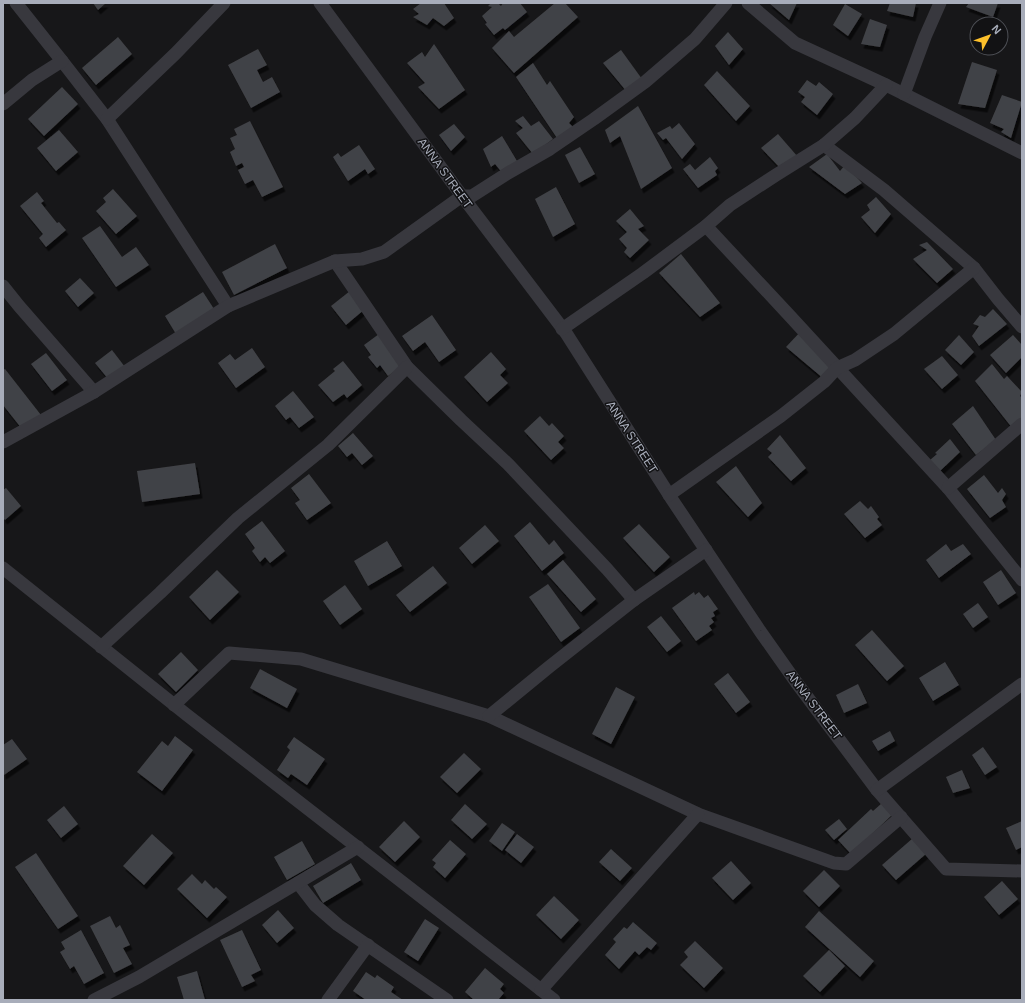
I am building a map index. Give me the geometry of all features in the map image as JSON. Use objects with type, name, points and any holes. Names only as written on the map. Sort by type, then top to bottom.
[{"type":"street","points":[[16,3],[107,119],[228,306]]},
{"type":"street","points":[[107,119],[176,53],[224,3]]},
{"type":"street","name":"ANNA STREET","points":[[320,3],[562,329],[669,495],[760,631],[877,790],[946,870],[1022,871]]},
{"type":"street","points":[[3,442],[94,392],[228,306],[334,261],[362,259],[384,252],[462,196],[472,196],[550,149],[600,115],[645,82],[695,39],[726,3]]},
{"type":"street","points":[[748,3],[795,42],[886,85],[1022,153]]},
{"type":"street","points":[[904,94],[925,37],[940,3]]},
{"type":"street","points":[[3,104],[32,80],[62,60]]},
{"type":"street","points":[[562,329],[643,273],[706,226],[730,205],[824,146],[855,118],[886,85]]},
{"type":"street","points":[[824,146],[884,190],[974,268],[1022,327]]},
{"type":"street","points":[[706,226],[790,315],[948,488],[1022,580]]},
{"type":"street","points":[[334,261],[408,367],[508,464],[607,569],[634,600]]},
{"type":"street","points":[[669,495],[781,416],[824,382],[837,368],[855,360],[894,334],[974,268]]},
{"type":"street","points":[[3,286],[94,392]]},
{"type":"street","points":[[101,647],[238,518],[328,445],[408,367]]},
{"type":"street","points":[[948,488],[1022,424]]},
{"type":"street","points":[[489,716],[634,600],[706,550]]},
{"type":"street","points":[[3,568],[174,705],[554,1000]]},
{"type":"street","points":[[174,705],[229,653],[300,659],[489,716],[698,814],[834,863],[846,864],[901,817]]},
{"type":"street","points":[[877,790],[1022,684]]},
{"type":"street","points":[[541,990],[698,814]]},
{"type":"street","points":[[94,1000],[139,977],[358,847]]},
{"type":"street","points":[[298,883],[315,905],[338,925],[447,1000]]},
{"type":"street","points":[[328,1000],[368,945]]},
{"type":"building","points":[[93,3],[106,3],[98,10]]},
{"type":"building","points":[[421,3],[444,3],[454,18],[444,26],[433,18],[427,25],[413,17],[419,14],[413,9]]},
{"type":"building","points":[[491,3],[498,3],[501,6],[503,3],[520,3],[527,12],[505,30],[503,28],[494,35],[485,24],[487,23],[482,16],[492,7],[488,6]]},
{"type":"building","points":[[555,3],[565,3],[578,17],[514,73],[492,48],[509,31],[514,37]]},
{"type":"building","points":[[769,3],[797,3],[789,20]]},
{"type":"building","points":[[890,3],[916,3],[913,17],[887,11]]},
{"type":"building","points":[[969,3],[998,3],[993,16],[966,7]]},
{"type":"building","points":[[845,4],[862,14],[848,36],[833,25]]},
{"type":"building","points":[[870,19],[887,25],[880,47],[861,44]]},
{"type":"building","points":[[728,32],[743,49],[729,65],[715,46]]},
{"type":"building","points":[[118,37],[132,54],[96,85],[82,68]]},
{"type":"building","points":[[434,44],[465,90],[439,109],[418,87],[425,83],[407,63],[422,52],[425,57]]},
{"type":"building","points":[[258,49],[267,65],[257,70],[263,82],[272,77],[280,92],[251,108],[228,65]]},
{"type":"building","points":[[621,50],[642,79],[627,92],[603,63]]},
{"type":"building","points":[[972,62],[997,70],[985,108],[958,104]]},
{"type":"building","points":[[533,63],[547,85],[550,81],[574,117],[569,123],[573,127],[557,138],[516,77]]},
{"type":"building","points":[[717,71],[750,106],[736,121],[704,85]]},
{"type":"building","points":[[807,80],[816,86],[819,82],[833,94],[817,115],[801,102],[805,97],[798,92]]},
{"type":"building","points":[[62,87],[78,104],[44,136],[28,119]]},
{"type":"building","points":[[1002,95],[1022,102],[1011,138],[1001,132],[1004,129],[990,123]]},
{"type":"building","points":[[638,106],[672,168],[641,189],[620,136],[610,143],[605,130]]},
{"type":"building","points":[[523,116],[531,126],[539,121],[553,139],[533,154],[516,133],[523,128],[515,121]]},
{"type":"building","points":[[250,121],[283,187],[262,197],[253,180],[245,184],[238,170],[244,167],[242,163],[236,166],[230,152],[235,149],[230,138],[237,135],[234,129]]},
{"type":"building","points":[[679,123],[695,144],[682,159],[666,138],[663,140],[657,133],[670,126],[672,129]]},
{"type":"building","points":[[454,124],[465,137],[451,151],[439,135]]},
{"type":"building","points":[[59,130],[78,152],[56,171],[37,148]]},
{"type":"building","points":[[778,134],[798,157],[782,170],[761,148]]},
{"type":"building","points":[[502,136],[517,161],[504,175],[495,164],[491,167],[483,149]]},
{"type":"building","points":[[359,145],[375,169],[368,174],[365,169],[348,181],[333,157],[338,153],[341,157]]},
{"type":"building","points":[[580,147],[595,174],[579,183],[565,155]]},
{"type":"building","points":[[827,154],[840,171],[845,165],[862,183],[845,194],[809,167]]},
{"type":"building","points":[[710,157],[718,168],[715,171],[717,175],[698,188],[683,169],[690,164],[695,170]]},
{"type":"building","points":[[556,187],[575,224],[553,237],[535,199]]},
{"type":"building","points":[[113,189],[137,216],[116,234],[96,211],[106,202],[103,198]]},
{"type":"building","points":[[37,192],[44,201],[41,203],[57,223],[59,222],[66,230],[46,247],[39,238],[43,234],[20,206]]},
{"type":"building","points":[[876,197],[891,214],[875,233],[861,217],[870,210],[867,205]]},
{"type":"building","points":[[630,209],[644,226],[638,229],[649,240],[630,258],[624,252],[627,248],[619,239],[627,232],[616,221]]},
{"type":"building","points":[[100,226],[122,257],[136,247],[149,265],[116,287],[82,238]]},
{"type":"building","points":[[927,242],[953,269],[937,283],[913,259],[927,250],[919,245]]},
{"type":"building","points":[[275,244],[287,268],[234,295],[222,272]]},
{"type":"building","points":[[681,254],[720,303],[700,317],[659,273]]},
{"type":"building","points":[[80,278],[94,293],[78,307],[65,291]]},
{"type":"building","points":[[350,291],[365,309],[346,325],[331,306]]},
{"type":"building","points":[[203,292],[214,309],[176,334],[165,316]]},
{"type":"building","points":[[993,309],[1007,324],[979,346],[972,336],[979,326],[973,324],[980,315],[985,317]]},
{"type":"building","points":[[432,315],[456,350],[439,362],[425,342],[413,351],[402,336]]},
{"type":"building","points":[[802,330],[834,370],[824,379],[786,347]]},
{"type":"building","points":[[379,334],[402,366],[388,376],[380,365],[377,368],[368,357],[371,355],[364,345]]},
{"type":"building","points":[[959,335],[974,352],[961,365],[945,350]]},
{"type":"building","points":[[1013,335],[1022,345],[1022,357],[1006,373],[990,355]]},
{"type":"building","points":[[252,348],[265,367],[236,388],[218,363],[230,354],[235,360]]},
{"type":"building","points":[[112,350],[125,367],[109,380],[95,363]]},
{"type":"building","points":[[491,352],[506,369],[500,375],[508,383],[487,402],[464,377]]},
{"type":"building","points":[[46,353],[67,380],[52,391],[31,364]]},
{"type":"building","points":[[942,356],[958,375],[942,389],[924,369]]},
{"type":"building","points":[[343,361],[362,385],[347,398],[344,394],[333,402],[318,385],[335,371],[333,369]]},
{"type":"building","points":[[992,364],[1004,379],[1007,376],[1022,392],[1020,396],[1022,398],[1022,417],[1013,429],[975,381]]},
{"type":"building","points":[[5,369],[41,415],[22,429],[3,405],[3,370]]},
{"type":"building","points":[[293,391],[314,417],[299,428],[290,417],[286,420],[275,406]]},
{"type":"building","points":[[973,406],[996,440],[976,455],[952,424]]},
{"type":"building","points":[[540,416],[549,426],[552,423],[564,436],[558,442],[564,448],[551,460],[524,431]]},
{"type":"building","points":[[353,433],[373,456],[362,465],[352,453],[347,457],[338,446]]},
{"type":"building","points":[[780,435],[806,468],[791,481],[768,457],[772,453],[767,449]]},
{"type":"building","points":[[950,439],[960,452],[940,471],[930,460],[937,454],[935,453]]},
{"type":"building","points":[[195,463],[200,494],[142,502],[137,471]]},
{"type":"building","points":[[736,466],[762,503],[748,517],[716,482]]},
{"type":"building","points":[[309,474],[331,503],[307,520],[295,503],[300,500],[291,488]]},
{"type":"building","points":[[984,475],[998,493],[1002,488],[1006,494],[1002,500],[1006,507],[990,518],[967,489]]},
{"type":"building","points":[[6,488],[21,506],[5,520],[3,518],[3,490]]},
{"type":"building","points":[[860,501],[868,509],[871,506],[879,517],[877,519],[882,525],[865,538],[844,514]]},
{"type":"building","points":[[262,521],[285,551],[270,563],[265,557],[260,562],[252,551],[255,548],[245,534]]},
{"type":"building","points":[[530,522],[549,545],[554,540],[564,553],[542,571],[514,536]]},
{"type":"building","points":[[639,524],[670,557],[654,572],[623,538]]},
{"type":"building","points":[[485,525],[499,541],[472,564],[459,548]]},
{"type":"building","points":[[387,541],[402,566],[368,586],[354,561]]},
{"type":"building","points":[[946,544],[951,551],[963,544],[971,554],[939,578],[926,560]]},
{"type":"building","points":[[563,560],[596,599],[581,612],[547,574]]},
{"type":"building","points":[[433,566],[447,583],[410,612],[396,595]]},
{"type":"building","points":[[217,570],[239,592],[210,620],[189,597]]},
{"type":"building","points":[[1001,570],[1016,593],[998,605],[983,582]]},
{"type":"building","points":[[548,584],[580,628],[561,642],[529,597]]},
{"type":"building","points":[[345,585],[362,609],[340,625],[323,601]]},
{"type":"building","points":[[694,592],[695,595],[699,592],[704,598],[708,595],[718,609],[713,612],[715,616],[711,618],[714,622],[709,626],[712,630],[696,641],[672,608]]},
{"type":"building","points":[[978,603],[988,617],[973,628],[963,614]]},
{"type":"building","points":[[661,616],[681,641],[667,652],[647,627]]},
{"type":"building","points":[[872,630],[904,666],[887,681],[855,645]]},
{"type":"building","points":[[181,652],[198,670],[176,692],[158,674]]},
{"type":"building","points":[[945,662],[959,685],[933,701],[919,678]]},
{"type":"building","points":[[260,669],[297,689],[287,708],[250,688]]},
{"type":"building","points":[[728,673],[750,702],[736,713],[714,684]]},
{"type":"building","points":[[858,684],[867,703],[844,713],[836,695]]},
{"type":"building","points":[[616,687],[635,697],[611,744],[592,734]]},
{"type":"building","points":[[890,731],[895,741],[878,751],[872,741]]},
{"type":"building","points":[[175,736],[193,750],[162,791],[137,772],[162,741],[168,746]]},
{"type":"building","points":[[294,737],[325,759],[307,785],[291,774],[288,778],[277,770],[290,750],[287,747]]},
{"type":"building","points":[[12,739],[27,759],[4,775],[3,745]]},
{"type":"building","points":[[983,747],[997,767],[985,775],[972,755]]},
{"type":"building","points":[[464,753],[481,769],[457,793],[440,777]]},
{"type":"building","points":[[962,770],[970,788],[953,793],[946,777]]},
{"type":"building","points":[[882,803],[893,814],[851,854],[838,840],[871,809],[873,811]]},
{"type":"building","points":[[465,804],[487,824],[472,839],[451,820]]},
{"type":"building","points":[[64,806],[78,824],[61,838],[47,820]]},
{"type":"building","points":[[839,819],[847,829],[834,840],[825,830]]},
{"type":"building","points":[[404,821],[420,837],[395,862],[379,847]]},
{"type":"building","points":[[1022,821],[1022,847],[1016,850],[1006,828]]},
{"type":"building","points":[[502,823],[515,832],[502,851],[489,841]]},
{"type":"building","points":[[152,834],[173,853],[144,885],[123,866]]},
{"type":"building","points":[[517,834],[534,847],[521,863],[505,850]]},
{"type":"building","points":[[913,838],[927,853],[896,880],[882,865]]},
{"type":"building","points":[[450,840],[466,854],[445,878],[433,867],[436,863],[432,860]]},
{"type":"building","points":[[302,841],[315,864],[287,880],[274,857]]},
{"type":"building","points":[[611,849],[632,868],[620,881],[599,862]]},
{"type":"building","points":[[36,853],[78,916],[58,929],[15,867]]},
{"type":"building","points":[[731,861],[751,883],[733,900],[712,878]]},
{"type":"building","points":[[351,863],[361,880],[323,903],[313,886]]},
{"type":"building","points":[[824,870],[840,886],[819,907],[803,891]]},
{"type":"building","points":[[192,874],[202,884],[205,880],[214,889],[216,887],[227,897],[207,918],[177,889]]},
{"type":"building","points":[[1002,881],[1018,899],[999,915],[984,897]]},
{"type":"building","points":[[554,896],[579,920],[561,939],[536,915]]},
{"type":"building","points":[[278,910],[294,928],[277,943],[262,925]]},
{"type":"building","points":[[819,911],[874,961],[860,977],[805,927]]},
{"type":"building","points":[[110,916],[116,928],[120,925],[130,945],[123,948],[132,964],[114,973],[90,926]]},
{"type":"building","points":[[425,919],[439,928],[418,961],[404,952]]},
{"type":"building","points":[[633,922],[657,943],[651,950],[647,947],[639,955],[635,951],[619,969],[605,955],[616,942],[613,939],[624,927],[627,929]]},
{"type":"building","points":[[81,930],[104,973],[84,984],[74,966],[70,969],[60,952],[65,949],[61,942]]},
{"type":"building","points":[[242,930],[261,970],[251,975],[255,981],[242,987],[220,940]]},
{"type":"building","points":[[695,941],[723,968],[704,988],[680,965],[688,957],[684,952]]},
{"type":"building","points":[[829,950],[845,966],[820,992],[803,976]]},
{"type":"building","points":[[485,968],[504,984],[500,989],[504,993],[498,1000],[474,1000],[465,992]]},
{"type":"building","points":[[197,971],[205,1000],[184,1000],[177,977]]},
{"type":"building","points":[[366,972],[375,978],[377,975],[394,987],[391,992],[403,1000],[366,1000],[353,991]]}]
